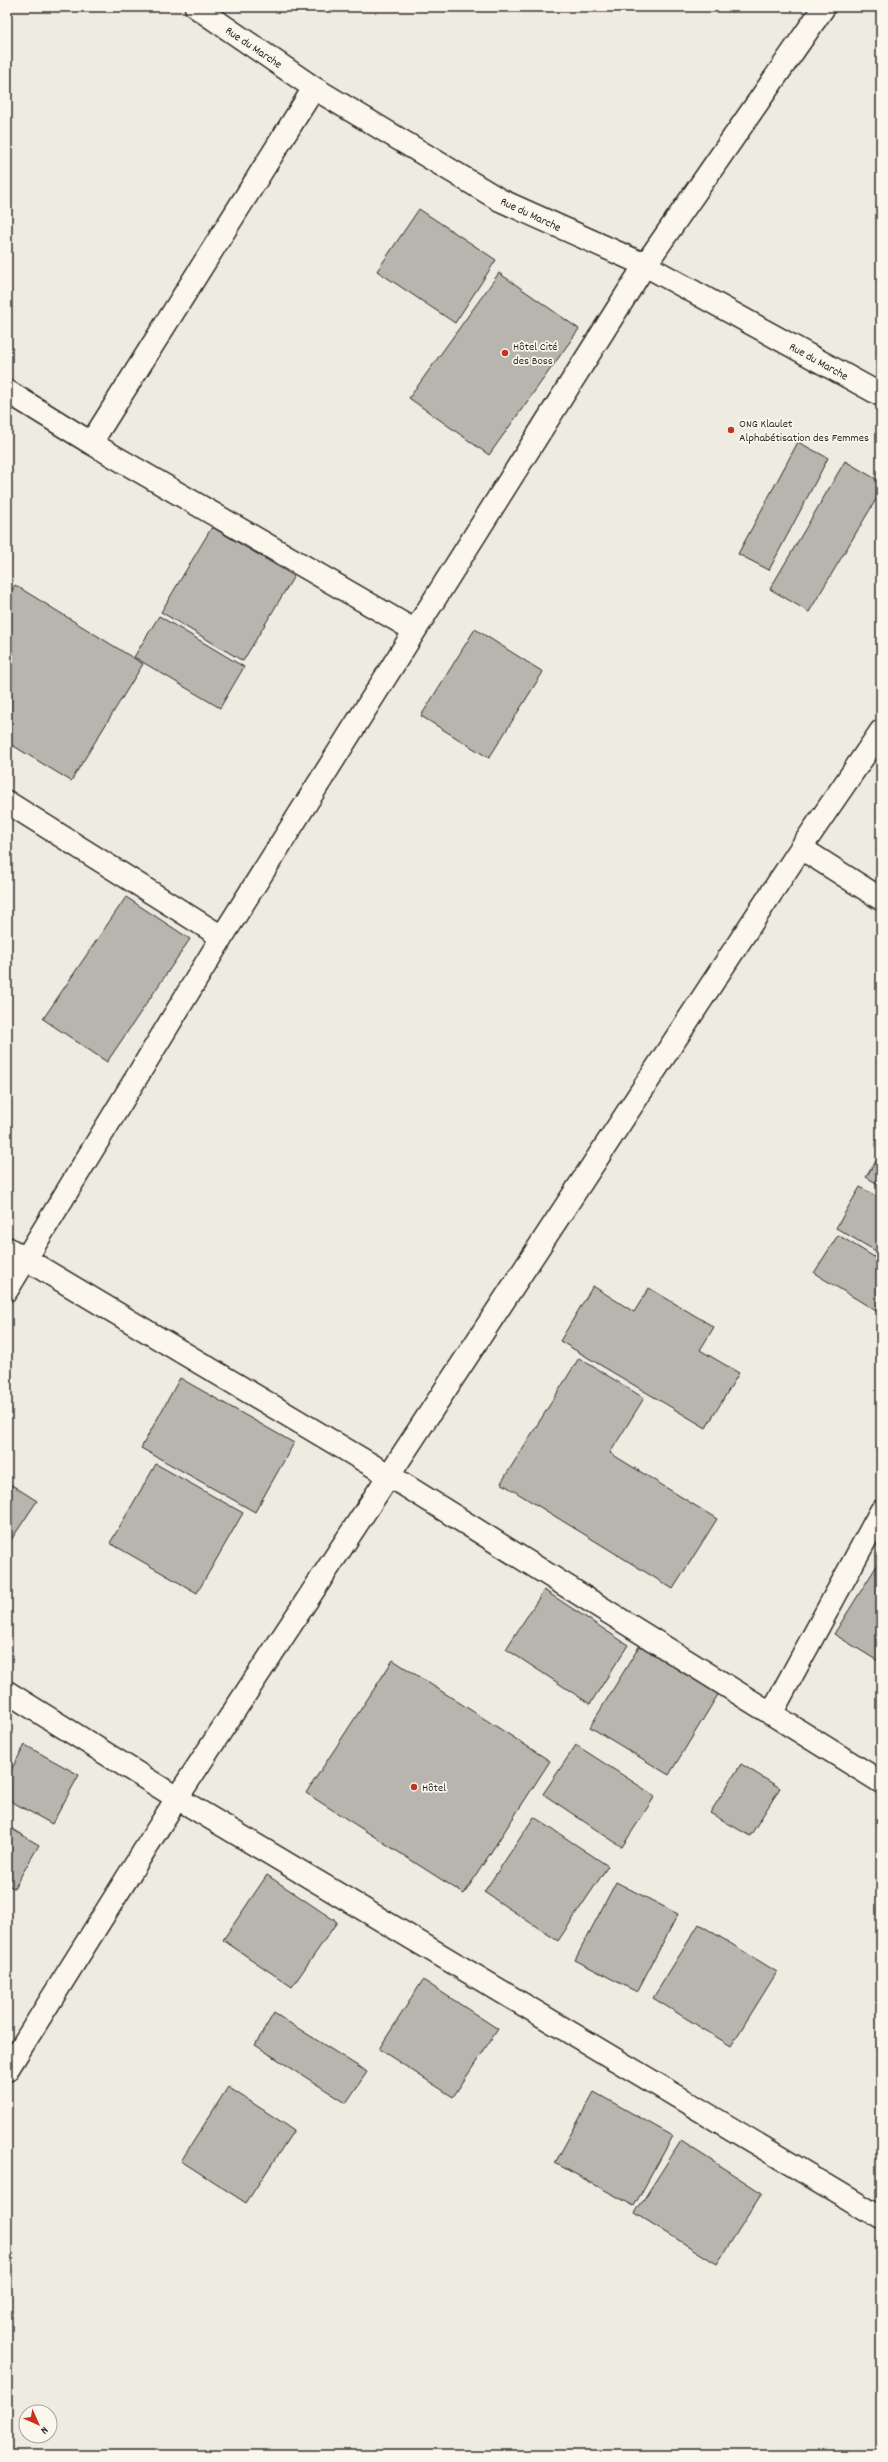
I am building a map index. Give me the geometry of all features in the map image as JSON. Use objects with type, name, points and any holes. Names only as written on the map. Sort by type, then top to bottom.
[{"type":"street","name":"Rue du Marche","points":[[196,7],[314,88],[500,200],[645,265],[881,395]]},
{"type":"street","points":[[7,1290],[27,1260],[222,938],[414,630],[645,265],[824,7]]},
{"type":"street","points":[[91,443],[314,88]]},
{"type":"street","points":[[7,391],[91,443],[414,630]]},
{"type":"street","points":[[7,2070],[177,1798],[802,848],[881,731]]},
{"type":"street","points":[[7,802],[222,938]]},
{"type":"street","points":[[802,848],[881,899]]},
{"type":"street","points":[[7,1248],[390,1476],[881,1782]]},
{"type":"street","points":[[771,1714],[881,1511]]},
{"type":"street","points":[[7,1692],[177,1798],[881,2218]]},
{"type":"building","points":[[419,209],[496,260],[455,323],[377,271]]},
{"type":"building","points":[[499,273],[579,329],[489,455],[409,398]]},
{"type":"building","points":[[798,442],[828,458],[769,570],[738,554]]},
{"type":"building","points":[[845,461],[881,482],[881,491],[809,612],[770,589]]},
{"type":"building","points":[[212,527],[294,576],[243,661],[161,612]]},
{"type":"building","points":[[15,585],[143,664],[71,781],[7,742],[7,598]]},
{"type":"building","points":[[159,616],[244,667],[220,708],[134,657]]},
{"type":"building","points":[[475,629],[543,672],[489,758],[421,716]]},
{"type":"building","points":[[126,897],[190,939],[107,1062],[43,1019]]},
{"type":"building","points":[[881,1153],[881,1186],[866,1177]]},
{"type":"building","points":[[860,1187],[881,1199],[881,1254],[836,1228]]},
{"type":"building","points":[[838,1235],[881,1261],[881,1314],[814,1273]]},
{"type":"building","points":[[593,1286],[634,1312],[649,1288],[714,1327],[700,1350],[739,1373],[706,1428],[560,1341]]},
{"type":"building","points":[[579,1358],[644,1398],[610,1453],[717,1519],[673,1589],[501,1483]]},
{"type":"building","points":[[180,1378],[294,1443],[255,1512],[141,1448]]},
{"type":"building","points":[[156,1464],[243,1513],[197,1593],[110,1543]]},
{"type":"building","points":[[7,1482],[37,1501],[7,1546]]},
{"type":"building","points":[[881,1559],[881,1663],[834,1634]]},
{"type":"building","points":[[544,1590],[628,1645],[590,1704],[506,1649]]},
{"type":"building","points":[[640,1645],[719,1693],[669,1775],[590,1727]]},
{"type":"building","points":[[393,1660],[550,1761],[464,1894],[306,1793]]},
{"type":"building","points":[[25,1745],[79,1775],[52,1824],[7,1799],[7,1777]]},
{"type":"building","points":[[576,1745],[655,1796],[622,1847],[543,1794]]},
{"type":"building","points":[[741,1764],[780,1788],[750,1836],[710,1813]]},
{"type":"building","points":[[534,1817],[608,1866],[558,1941],[484,1892]]},
{"type":"building","points":[[7,1826],[39,1845],[14,1888],[7,1885]]},
{"type":"building","points":[[267,1875],[337,1922],[292,1987],[223,1940]]},
{"type":"building","points":[[616,1882],[678,1914],[637,1992],[575,1960]]},
{"type":"building","points":[[699,1924],[777,1972],[731,2046],[653,1998]]},
{"type":"building","points":[[423,1980],[498,2029],[453,2097],[379,2049]]},
{"type":"building","points":[[274,2013],[367,2072],[346,2103],[255,2045]]},
{"type":"building","points":[[228,2087],[294,2130],[246,2203],[181,2161]]},
{"type":"building","points":[[594,2092],[673,2136],[634,2206],[555,2163]]},
{"type":"building","points":[[681,2141],[762,2193],[717,2264],[635,2213]]},
{"type":"place","name":"Hôtel Cité des Boss","points":[[505,353]]},
{"type":"place","name":"ONG Klaulet Alphabétisation des Femmes","points":[[731,430]]},
{"type":"place","name":"Hôtel","points":[[414,1787]]}]
